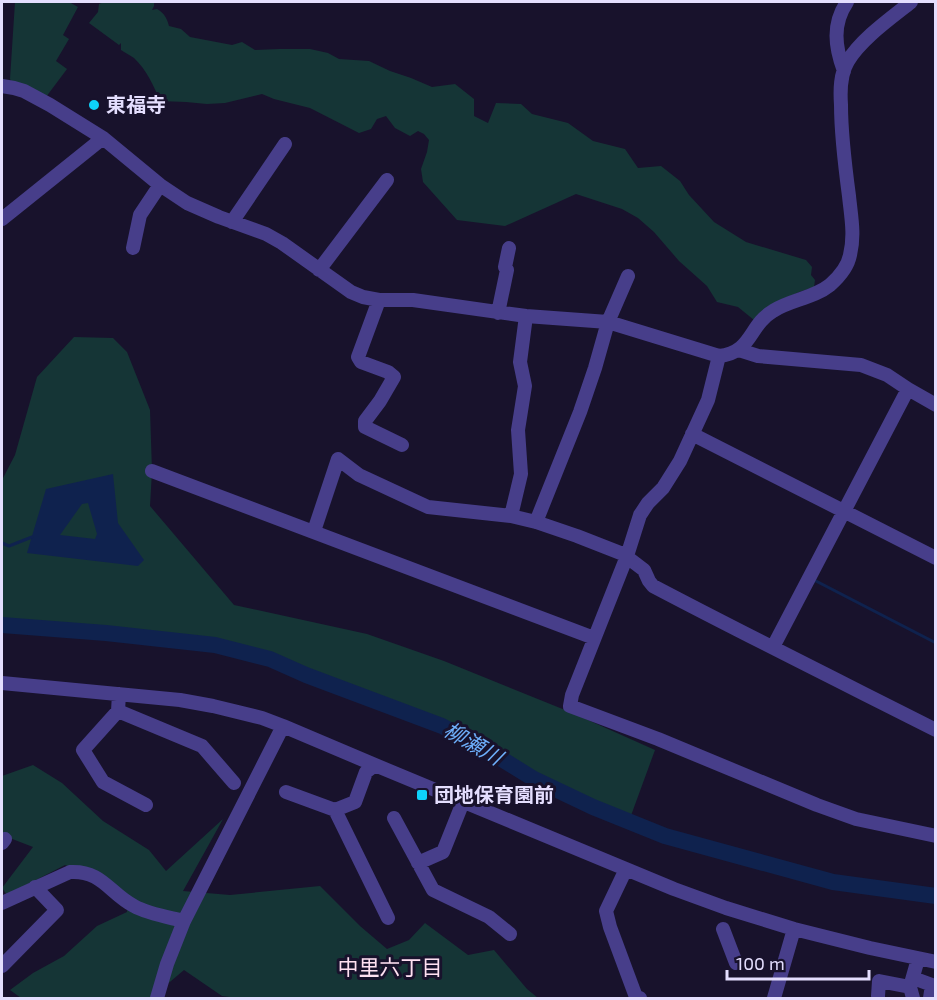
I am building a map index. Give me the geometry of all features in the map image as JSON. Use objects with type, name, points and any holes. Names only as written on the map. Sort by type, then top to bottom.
[{"type":"street","points":[[844,71],[836,46],[836,36],[839,19],[847,2]]},
{"type":"street","points":[[2,86],[34,95],[103,138],[160,185],[187,203],[266,234],[351,292],[363,297],[379,300],[412,300],[526,316],[608,322],[719,357],[739,350],[768,314],[821,291],[831,284],[846,267],[853,242],[841,131],[840,87],[848,60],[869,37],[911,2]]},
{"type":"street","points":[[2,219],[103,138]]},
{"type":"street","points":[[232,222],[285,144]]},
{"type":"street","points":[[319,270],[387,180]]},
{"type":"street","points":[[134,248],[140,214],[160,185]]},
{"type":"street","points":[[498,312],[509,248]]},
{"type":"street","points":[[536,522],[580,412],[608,322],[628,276]]},
{"type":"street","points":[[379,300],[358,357],[361,362],[388,372],[393,377],[380,401],[365,421],[364,427],[402,445]]},
{"type":"street","points":[[511,516],[521,474],[518,430],[525,386],[520,362],[526,316]]},
{"type":"street","points":[[739,350],[758,356],[861,365],[887,375],[936,405]]},
{"type":"street","points":[[719,357],[708,400],[680,461],[663,488],[640,515],[627,556],[572,695],[570,706],[856,819],[936,836]]},
{"type":"street","points":[[773,647],[908,389]]},
{"type":"street","points":[[692,434],[936,558]]},
{"type":"street","points":[[314,531],[338,459],[359,475],[428,507],[511,516],[536,522],[627,556],[644,570],[653,586],[936,730]]},
{"type":"street","points":[[152,471],[594,638]]},
{"type":"street","points":[[2,683],[180,700],[262,718],[674,889],[726,908],[794,929],[936,962]]},
{"type":"street","points":[[119,694],[118,711],[83,750],[103,782],[146,805]]},
{"type":"street","points":[[118,711],[202,747],[234,783]]},
{"type":"street","points":[[157,999],[183,921],[283,726]]},
{"type":"street","points":[[286,792],[335,810],[355,802],[366,772],[375,765]]},
{"type":"street","points":[[418,863],[443,852],[464,802]]},
{"type":"street","points":[[335,810],[388,918]]},
{"type":"street","points":[[394,818],[433,891],[489,917],[510,934]]},
{"type":"street","points":[[626,869],[606,911],[636,997],[640,999]]},
{"type":"street","points":[[2,903],[70,872],[79,871],[90,874],[110,887],[122,899],[142,910],[183,921]]},
{"type":"street","points":[[2,966],[57,910],[35,887]]},
{"type":"street","points":[[723,929],[736,963]]},
{"type":"street","points":[[774,999],[794,929]]},
{"type":"street","points":[[912,988],[918,959]]},
{"type":"street","points":[[878,996],[879,981],[912,988],[932,985],[930,999]]},
{"type":"green space","points":[[15,2],[69,2],[78,7],[63,35],[69,39],[56,61],[67,69],[46,97],[12,83],[10,79]]},
{"type":"green space","points":[[104,2],[154,2],[152,10],[157,9],[165,16],[169,26],[181,29],[190,37],[232,45],[242,42],[255,50],[310,49],[328,53],[339,59],[369,61],[432,87],[455,84],[474,99],[474,116],[488,123],[496,103],[521,104],[532,114],[568,123],[593,141],[625,149],[638,168],[661,166],[680,181],[689,195],[714,222],[746,242],[806,260],[812,267],[814,287],[767,307],[754,320],[738,307],[717,302],[707,286],[679,261],[654,232],[638,218],[622,209],[576,194],[505,226],[457,220],[423,182],[421,169],[429,140],[418,131],[410,136],[395,128],[386,116],[377,119],[371,129],[359,133],[310,108],[262,94],[225,103],[160,101],[146,72],[134,58],[121,50],[121,43],[119,45],[89,23],[98,12],[99,4]]},
{"type":"green space","points":[[74,337],[113,338],[127,352],[150,410],[152,471],[150,506],[234,605],[367,634],[444,661],[570,712],[655,750],[629,821],[442,726],[270,659],[215,645],[2,626],[2,480],[15,455],[37,377]]},
{"type":"green space","points":[[33,765],[62,783],[103,821],[149,850],[166,871],[223,819],[183,891],[230,895],[320,886],[387,949],[409,940],[425,923],[468,955],[494,950],[527,989],[538,998],[237,998],[222,996],[184,970],[151,998],[21,998],[10,990],[33,973],[64,956],[97,926],[127,912],[128,896],[65,865],[7,895],[2,888],[33,847],[2,835],[2,776]]},
{"type":"water","points":[[113,474],[118,523],[144,560],[138,566],[27,553],[46,489]],"holes":[[[88,503],[97,534],[95,539],[60,535],[82,504]]]},
{"type":"waterway","points":[[2,543],[9,546],[32,537]]},
{"type":"waterway","points":[[813,583],[814,580],[936,643]]},
{"type":"waterway","name":"柳瀬川","points":[[2,625],[215,645],[270,659],[306,675],[442,726],[534,779],[593,807],[665,836],[833,882],[936,896]]},
{"type":"place","name":"東福寺","points":[[94,105]]},
{"type":"place","name":"団地保育園前","points":[[422,795]]},
{"type":"district","name":"中里六丁目","points":[[390,968]]}]
